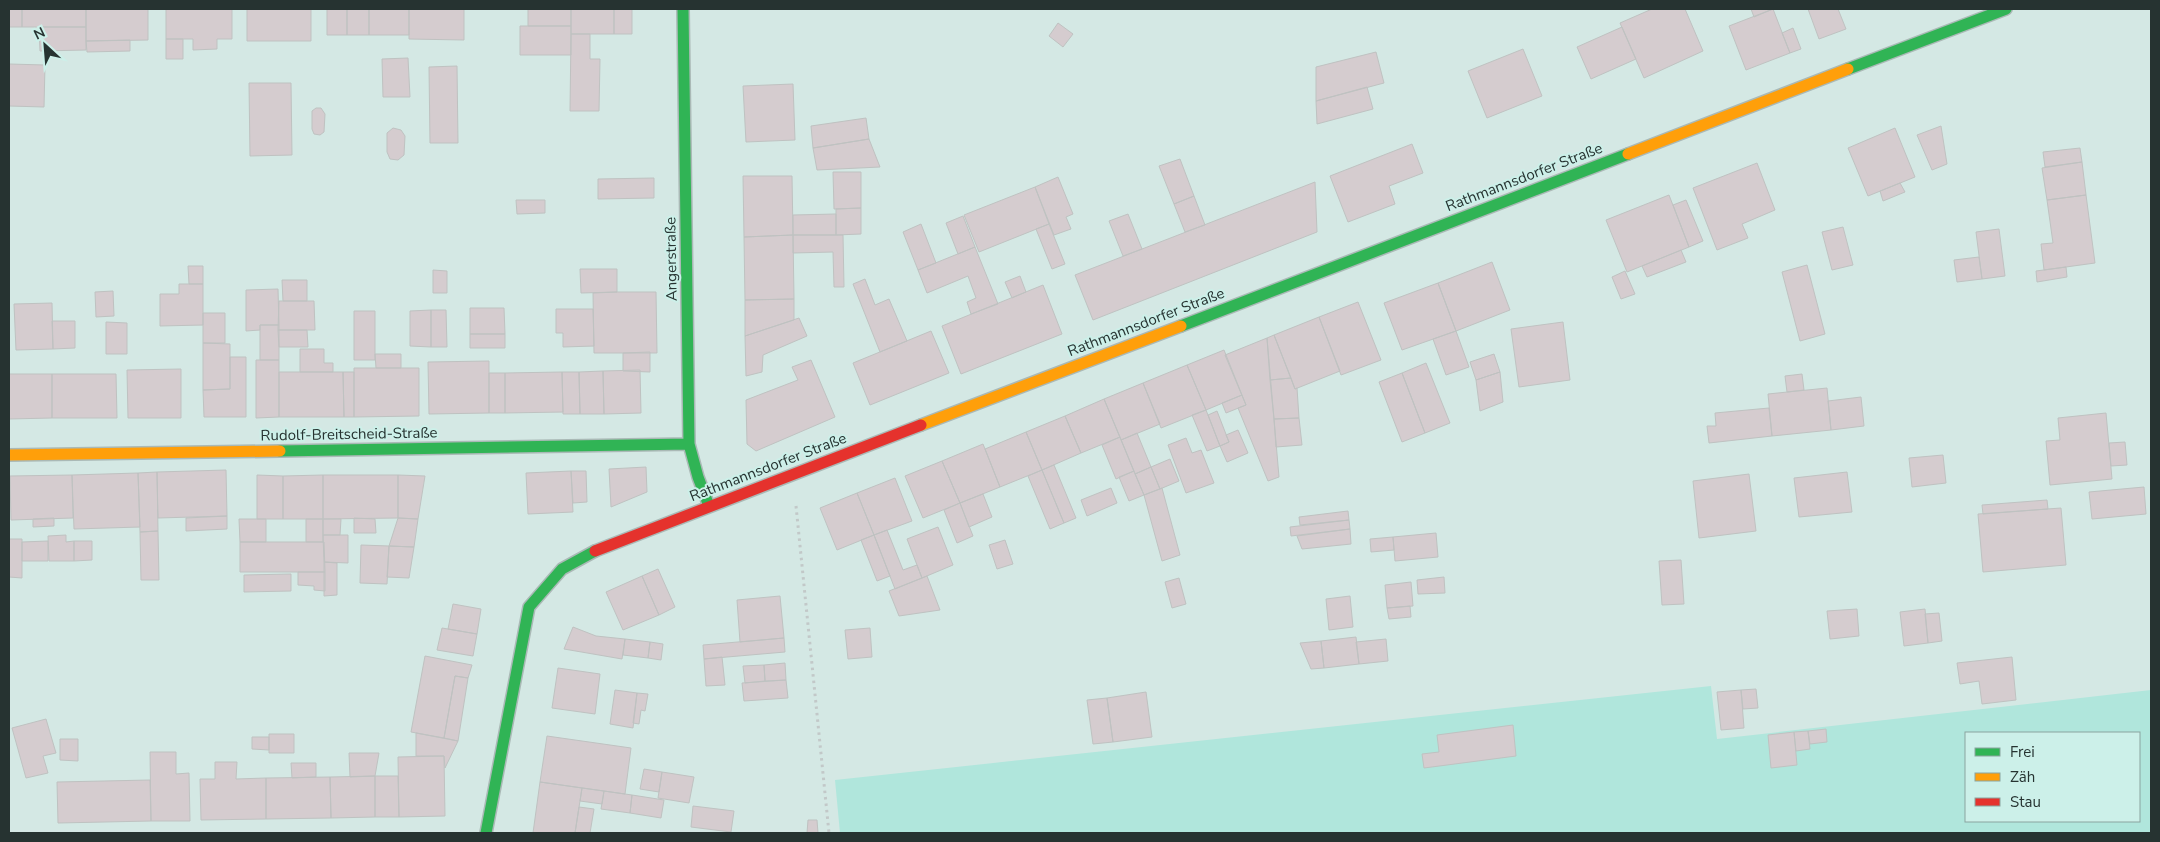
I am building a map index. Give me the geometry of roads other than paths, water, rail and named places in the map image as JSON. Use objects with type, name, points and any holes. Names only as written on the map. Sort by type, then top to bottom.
[{"type":"street","name":"Angerstraße","points":[[683,9],[689,444],[708,506]]},
{"type":"street","name":"Rathmannsdorfer Straße","points":[[486,833],[529,608],[562,569],[601,548],[708,506],[2006,9]]},
{"type":"street","name":"Rudolf-Breitscheid-Straße","points":[[9,455],[689,444]]}]
